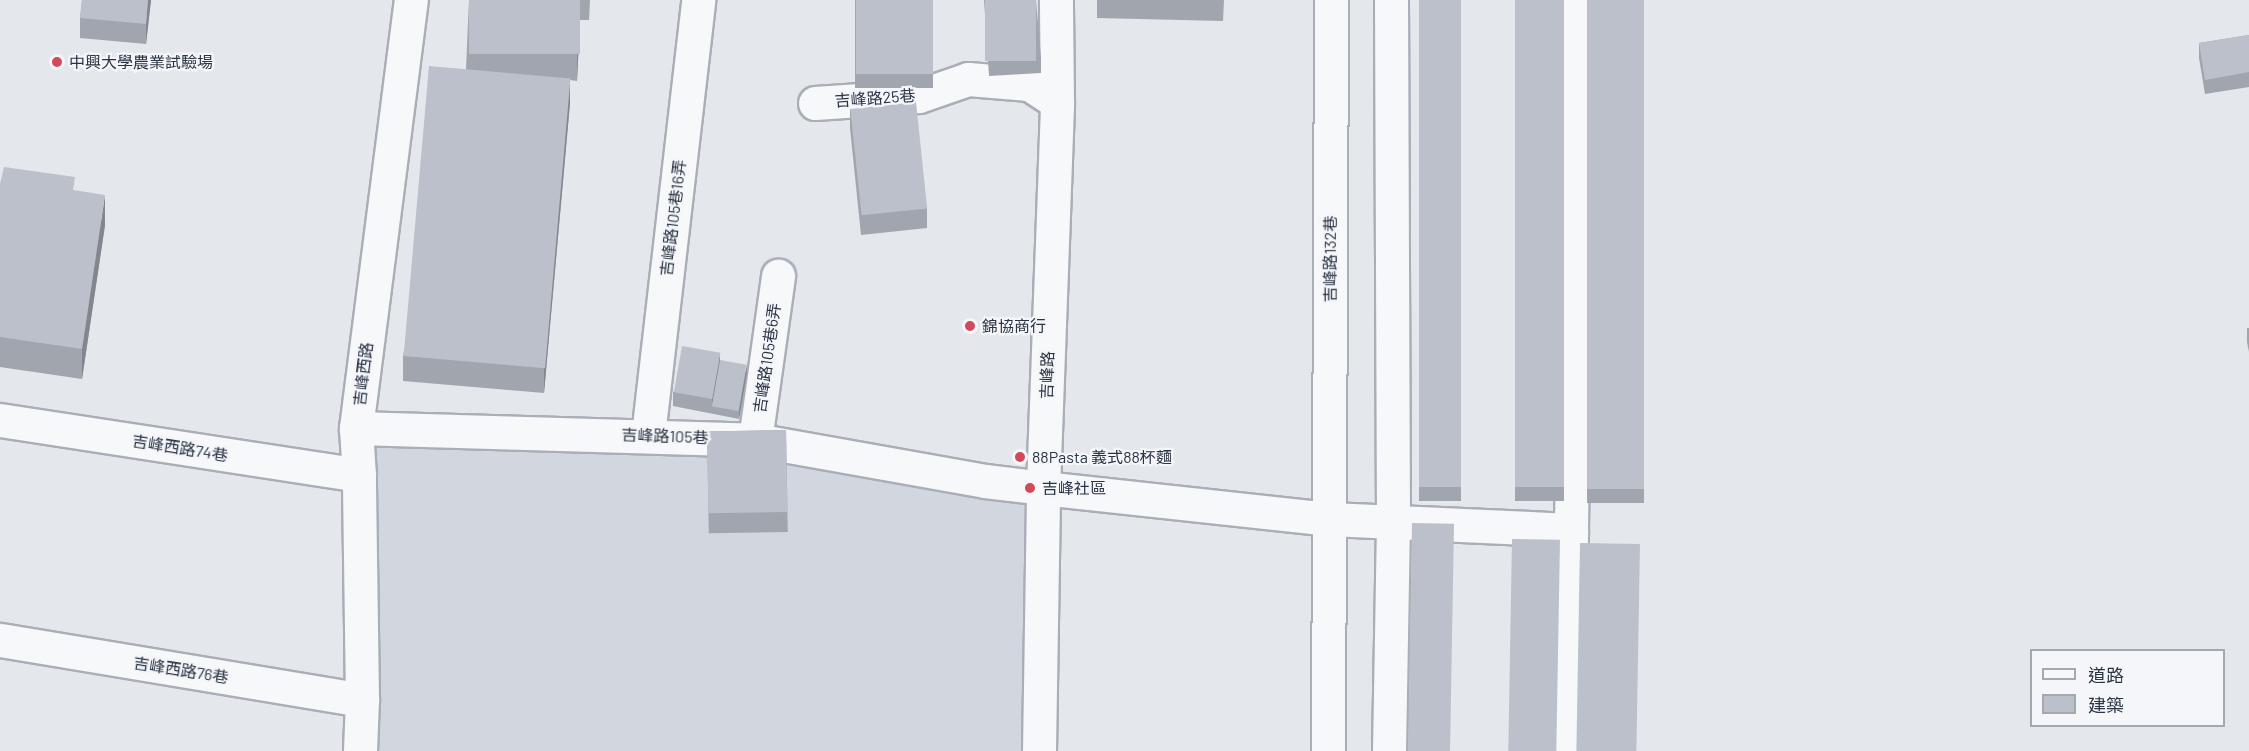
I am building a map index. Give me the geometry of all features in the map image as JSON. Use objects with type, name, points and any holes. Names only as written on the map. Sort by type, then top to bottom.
[{"type":"street","name":"吉峰西路","points":[[360,751],[362,700],[359,475],[356,428],[411,0]]},
{"type":"street","name":"吉峰路105巷16弄","points":[[648,435],[698,0]]},
{"type":"street","name":"吉峰路","points":[[1039,751],[1043,488],[1057,102],[1056,0]]},
{"type":"street","name":"吉峰路132巷","points":[[1328,751],[1330,0]]},
{"type":"street","points":[[1389,751],[1393,521],[1391,0]]},
{"type":"street","points":[[1565,751],[1571,530],[1577,0]]},
{"type":"street","name":"吉峰路25巷","points":[[815,103],[919,96],[968,79],[1029,84],[1057,102]]},
{"type":"street","name":"吉峰路105巷6弄","points":[[755,440],[778,276]]},
{"type":"street","name":"吉峰西路74巷","points":[[0,420],[359,475]]},
{"type":"street","name":"吉峰路105巷","points":[[356,428],[755,440],[985,482],[1043,488]]},
{"type":"street","points":[[1043,488],[1330,519],[1571,530]]},
{"type":"street","name":"吉峰西路76巷","points":[[0,640],[362,700]]},
{"type":"shaded area","points":[[648,435],[1026,498],[1022,751],[378,751],[377,478],[374,439]]},
{"type":"building","points":[[82,0],[148,0],[146,24],[80,18]]},
{"type":"building","points":[[469,0],[580,0],[580,54],[469,54]]},
{"type":"building","points":[[856,0],[933,0],[933,74],[856,74]]},
{"type":"building","points":[[985,0],[1036,0],[1036,61],[985,61]]},
{"type":"building","points":[[1419,0],[1461,0],[1461,487],[1419,487]]},
{"type":"building","points":[[1515,0],[1564,0],[1564,487],[1515,487]]},
{"type":"building","points":[[1587,0],[1644,0],[1644,489],[1587,489]]},
{"type":"building","points":[[2249,35],[2249,72],[2205,80],[2199,43]]},
{"type":"building","points":[[429,66],[570,78],[545,368],[404,356]]},
{"type":"building","points":[[916,102],[927,208],[862,215],[850,109]]},
{"type":"building","points":[[4,167],[75,177],[73,190],[105,195],[82,349],[0,337],[0,184]]},
{"type":"building","points":[[682,346],[720,353],[712,399],[674,392]]},
{"type":"building","points":[[720,360],[747,365],[738,411],[712,406]]},
{"type":"building","points":[[786,430],[787,512],[708,513],[707,431]]},
{"type":"building","points":[[1412,523],[1454,524],[1450,751],[1408,751]]},
{"type":"building","points":[[1512,539],[1560,540],[1556,751],[1508,751]]},
{"type":"building","points":[[1580,543],[1640,544],[1636,751],[1576,751]]},
{"type":"place","name":"中興大學農業試驗場","points":[[57,62]]},
{"type":"place","name":"錦協商行","points":[[970,326]]},
{"type":"place","name":"88Pasta 義式88杯麵","points":[[1020,457]]},
{"type":"place","name":"吉峰社區","points":[[1030,488]]}]
